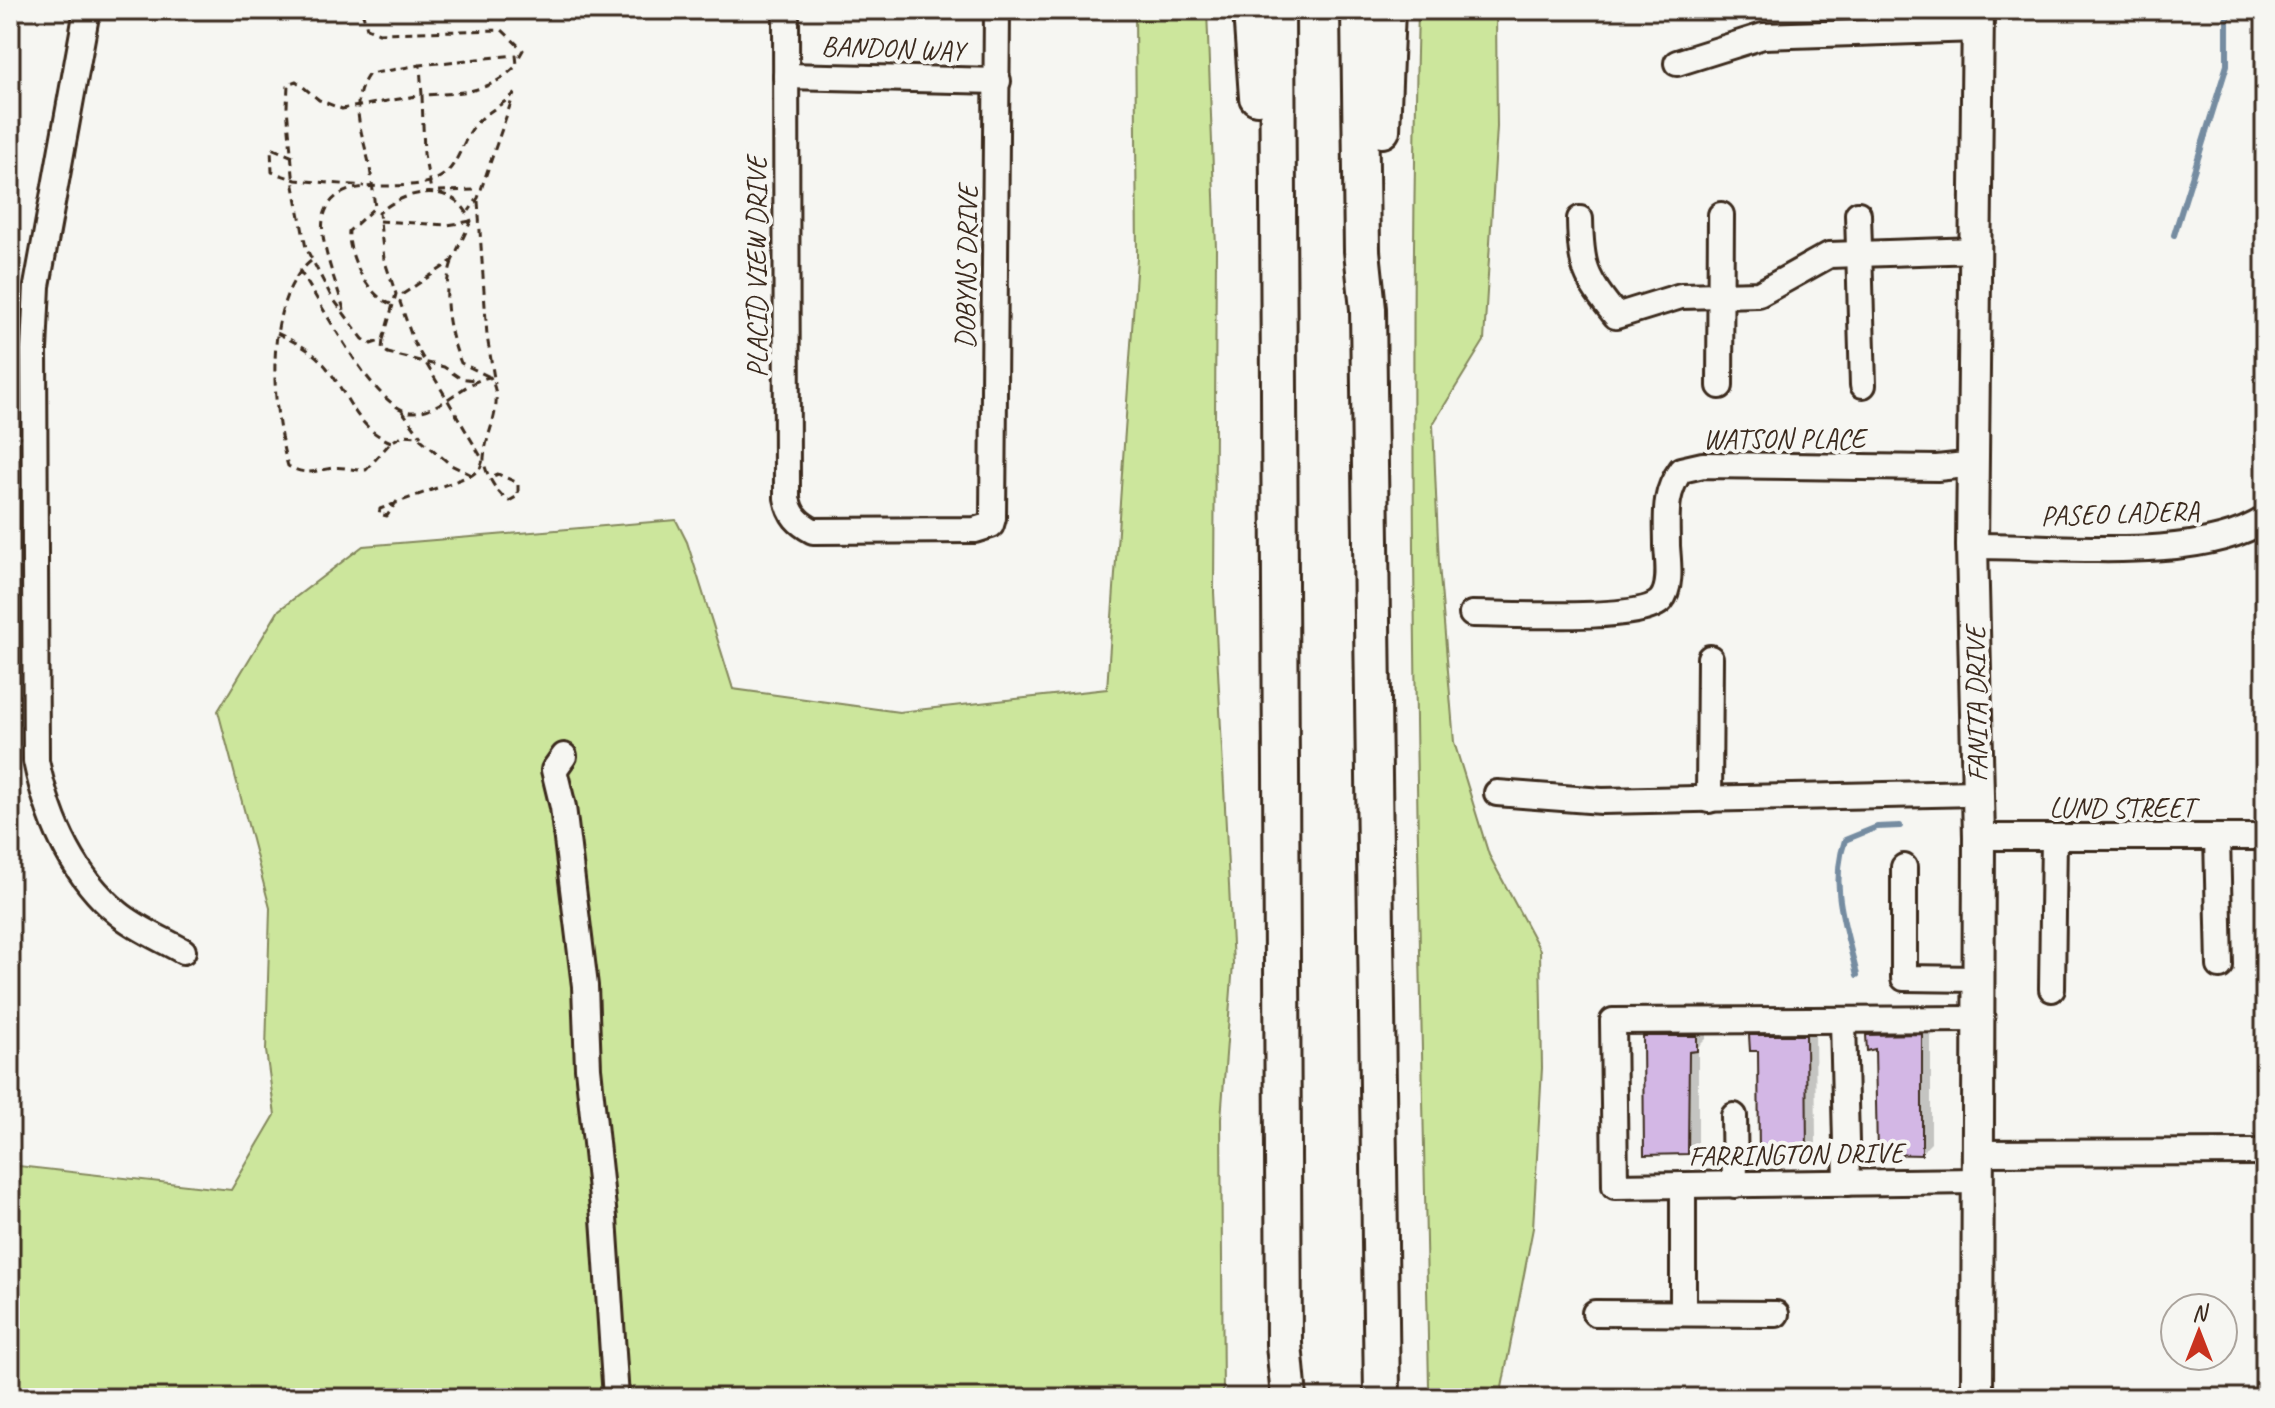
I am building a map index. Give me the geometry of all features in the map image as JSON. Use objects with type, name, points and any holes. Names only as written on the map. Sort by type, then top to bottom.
[{"type":"highway","points":[[1251,10],[1279,432]]},
{"type":"highway","points":[[1277,10],[1284,1344],[1289,1398]]},
{"type":"highway","points":[[1359,10],[1362,251],[1368,309],[1382,1398]]},
{"type":"highway","points":[[1368,309],[1376,288],[1387,10]]},
{"type":"main road","name":"FANITA DRIVE","points":[[1977,1398],[1979,837],[1972,546],[1978,20]]},
{"type":"street","points":[[87,10],[37,286],[22,656],[36,761],[60,838],[109,906],[183,951]]},
{"type":"street","name":"PLACID VIEW DRIVE","points":[[786,10],[789,511],[813,531],[975,530],[991,525]]},
{"type":"street","name":"DOBYNS DRIVE","points":[[991,525],[997,10]]},
{"type":"street","points":[[1677,63],[1763,36],[1978,20]]},
{"type":"street","name":"BANDON WAY","points":[[786,76],[998,81]]},
{"type":"street","points":[[1858,214],[1863,385]]},
{"type":"street","points":[[1720,386],[1721,215]]},
{"type":"street","points":[[1580,219],[1581,259],[1589,282],[1616,316],[1681,296],[1759,294],[1829,255],[1977,250]]},
{"type":"street","name":"WATSON PLACE","points":[[1472,614],[1619,614],[1646,610],[1661,600],[1668,582],[1666,501],[1670,485],[1681,470],[1703,465],[1937,468],[1975,464]]},
{"type":"street","name":"PASEO LADERA","points":[[1972,546],[2192,546],[2251,528],[2265,519]]},
{"type":"street","points":[[1709,800],[1710,658]]},
{"type":"street","points":[[564,756],[554,770],[563,807],[585,986],[588,1068],[604,1218],[616,1398]]},
{"type":"street","points":[[1497,793],[1602,801],[1978,793]]},
{"type":"street","name":"LUND STREET","points":[[1979,837],[2265,837]]},
{"type":"street","points":[[2052,989],[2054,837]]},
{"type":"street","points":[[2217,837],[2220,966]]},
{"type":"street","points":[[1904,867],[1904,978],[1978,979]]},
{"type":"street","points":[[1847,1183],[1843,1020],[1978,1019]]},
{"type":"street","name":"FARRINGTON DRIVE","points":[[1843,1020],[1613,1021],[1615,1186],[1847,1183],[1977,1167],[2265,1152]]},
{"type":"street","points":[[1734,1116],[1735,1185]]},
{"type":"street","points":[[1683,1185],[1683,1313]]},
{"type":"street","points":[[1595,1313],[1776,1314]]},
{"type":"path","points":[[362,11],[367,28],[379,33],[502,30],[523,50],[509,73],[477,92],[422,95],[357,109],[328,105],[304,85],[296,81],[288,84],[287,107],[299,221],[311,260],[363,339],[371,344],[383,340]]},
{"type":"path","points":[[391,304],[380,298],[357,266],[348,243],[349,231],[375,207],[357,109],[360,86],[369,74],[420,65],[510,56],[518,59]]},
{"type":"path","points":[[420,65],[424,154],[432,191],[468,211],[471,221],[452,261],[447,300],[455,348],[461,363],[490,377],[496,388]]},
{"type":"path","points":[[293,157],[271,148],[272,172],[294,179],[411,187],[447,172],[472,129],[484,115],[514,94],[478,198],[487,336],[496,388],[491,437],[480,469],[472,475],[397,501]]},
{"type":"path","points":[[345,314],[323,222],[331,202],[348,190],[370,186]]},
{"type":"path","points":[[474,380],[382,349],[396,294],[384,259],[379,213],[389,203],[432,191],[480,190]]},
{"type":"path","points":[[468,211],[478,198]]},
{"type":"path","points":[[379,221],[448,225],[471,221]]},
{"type":"path","points":[[311,260],[299,270],[288,288],[277,333],[278,400],[288,466],[301,473],[319,473],[333,468],[366,470],[391,442],[404,435],[423,440]]},
{"type":"path","points":[[452,261],[436,276],[403,294],[400,302],[414,343],[501,496],[509,501],[518,496],[518,483],[498,474],[491,477]]},
{"type":"path","points":[[299,270],[351,358],[400,410],[423,440],[451,465],[472,475]]},
{"type":"path","points":[[277,333],[317,357],[372,434],[391,442]]},
{"type":"path","points":[[400,410],[413,412],[447,399],[474,380],[490,377]]},
{"type":"green space","points":[[1135,10],[1207,10],[1216,248],[1214,592],[1233,964],[1221,1119],[1223,1398],[10,1398],[10,1165],[231,1190],[275,1115],[266,1051],[270,908],[218,711],[279,610],[363,546],[676,520],[687,542],[733,689],[899,712],[1107,689],[1137,258]]},
{"type":"green space","points":[[1418,10],[1496,10],[1497,127],[1484,341],[1433,424],[1439,564],[1454,742],[1489,855],[1540,950],[1542,1068],[1533,1228],[1500,1398],[1430,1398],[1429,1387],[1414,526]]},
{"type":"building","points":[[1922,1034],[1922,1155],[1877,1154],[1875,1049],[1867,1051],[1866,1035]]},
{"type":"building","points":[[1749,1035],[1806,1035],[1807,1155],[1759,1154],[1758,1051],[1750,1051]]},
{"type":"building","points":[[1643,1036],[1697,1036],[1697,1051],[1689,1052],[1688,1154],[1644,1155]]},
{"type":"waterway","points":[[2174,235],[2227,65],[2227,10]]},
{"type":"waterway","points":[[1857,975],[1841,907],[1840,857],[1845,840],[1877,827],[1900,826]]}]
